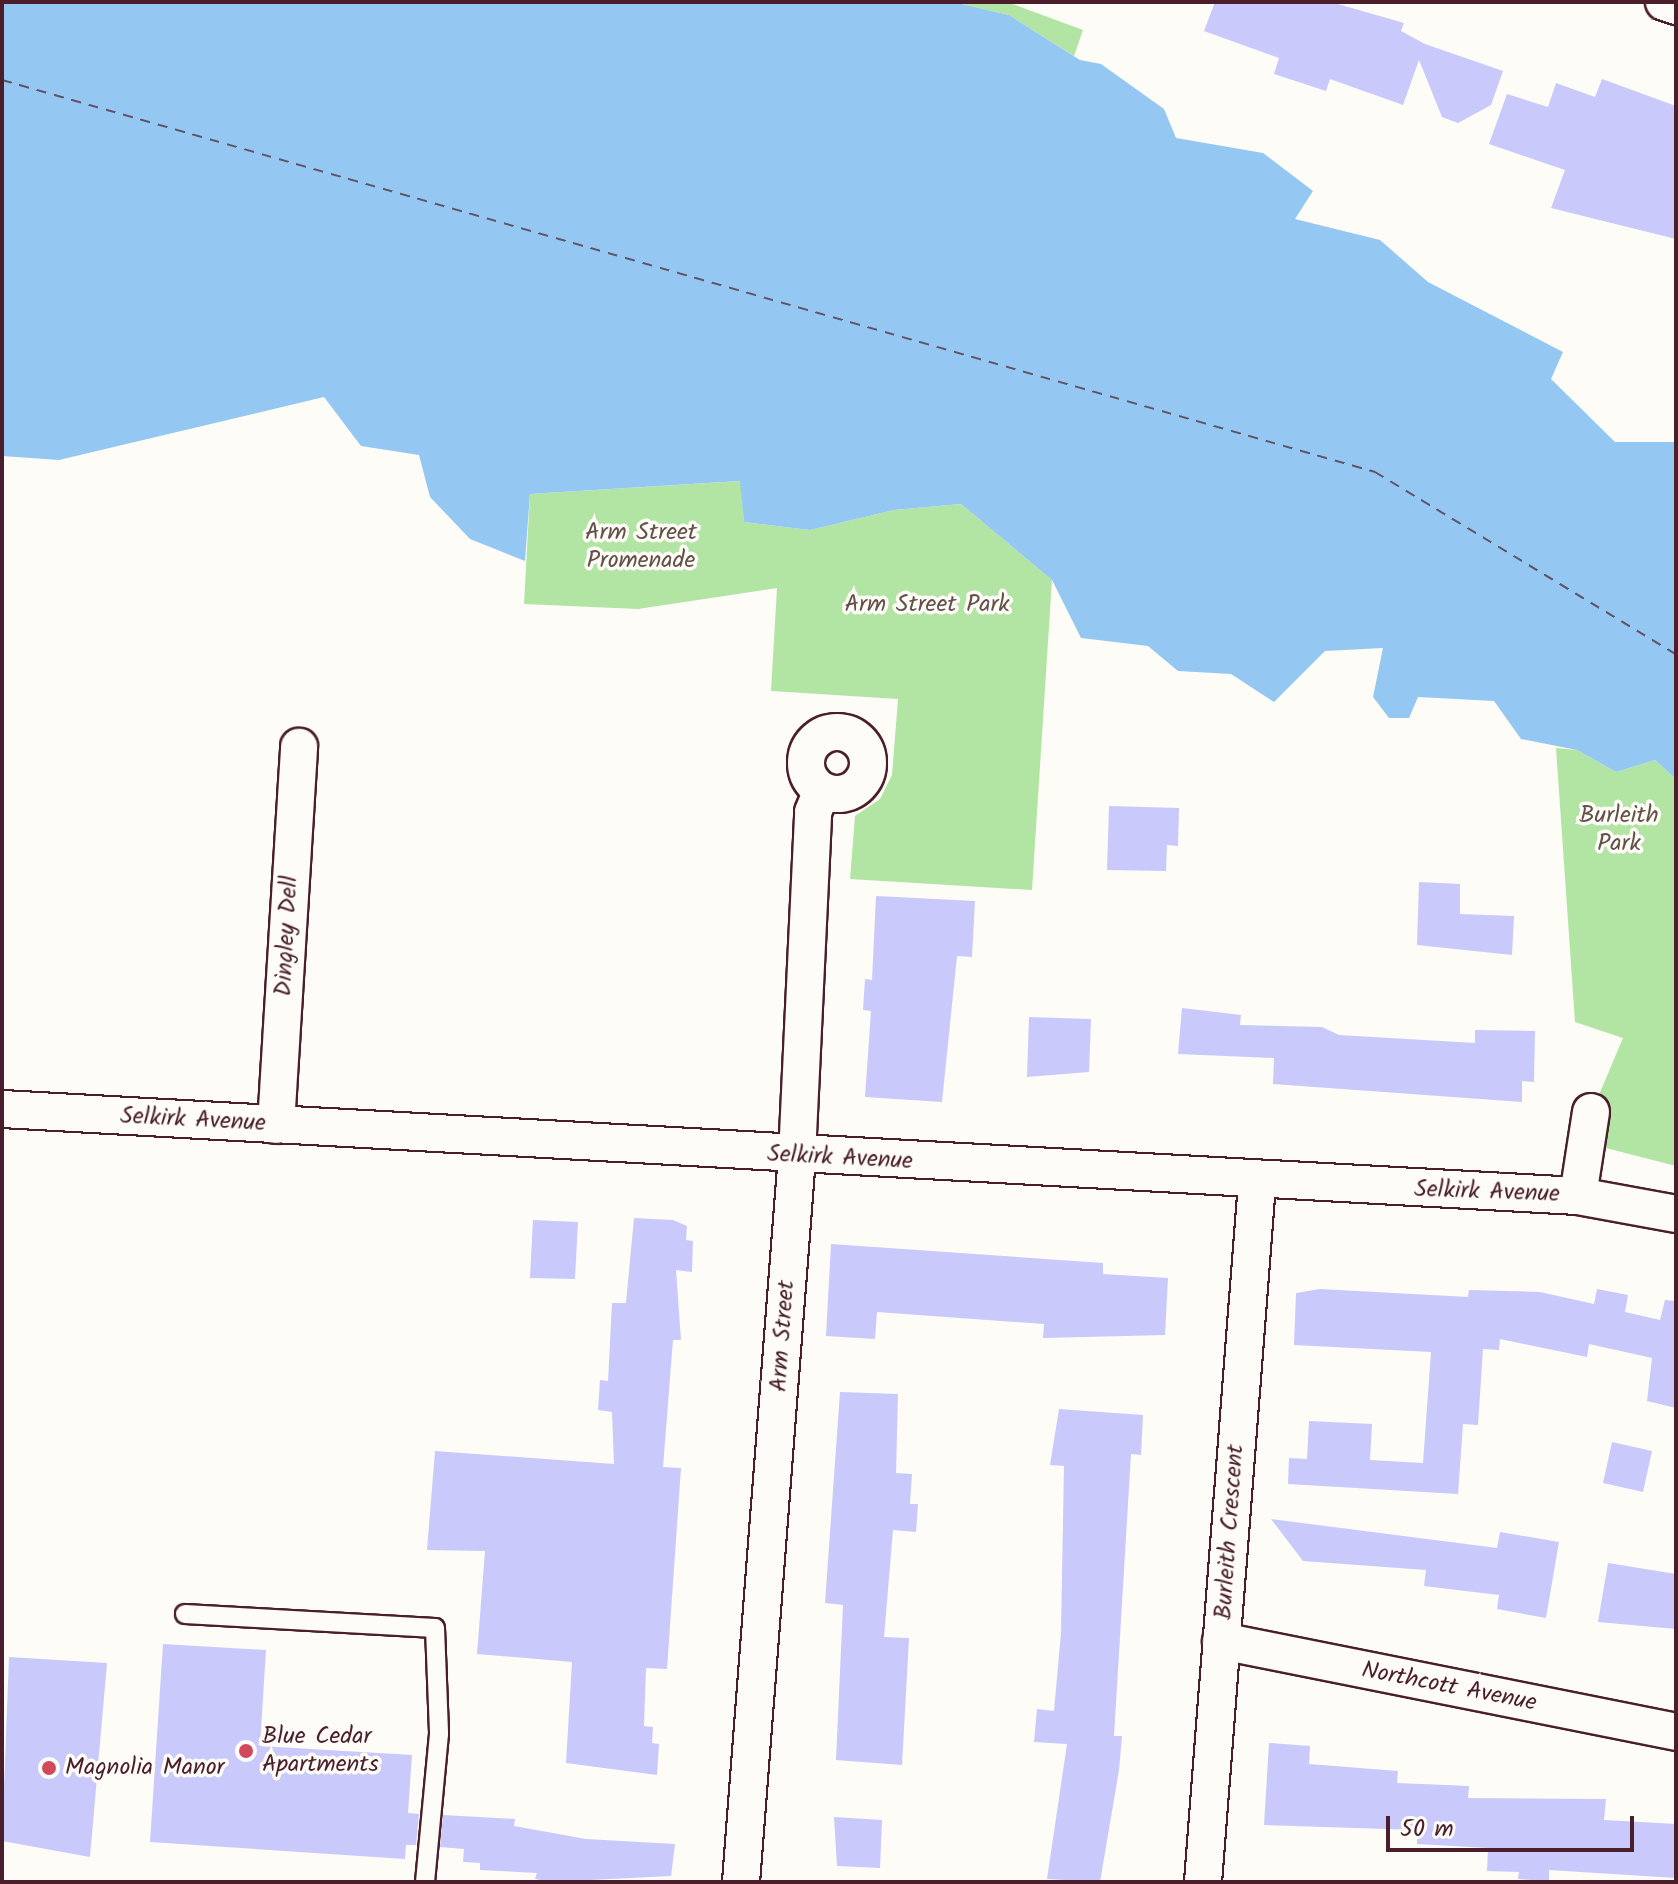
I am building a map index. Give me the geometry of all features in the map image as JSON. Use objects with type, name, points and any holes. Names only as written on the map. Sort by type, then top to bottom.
[{"type":"street","points":[[1664,2],[1676,6]]},
{"type":"street","name":"Dingley Dell","points":[[276,1125],[299,747]]},
{"type":"street","name":"Arm Street","points":[[741,1882],[797,1156],[813,812],[822,791]]},
{"type":"street","name":"Selkirk Avenue","points":[[2,1109],[1257,1183],[1578,1196],[1676,1214]]},
{"type":"street","points":[[1578,1196],[1591,1112]]},
{"type":"street","name":"Burleith Crescent","points":[[1203,1882],[1257,1183]]},
{"type":"street","name":"Northcott Avenue","points":[[1221,1641],[1676,1732]]},
{"type":"lane","points":[[185,1614],[435,1628],[439,1734],[425,1882]]},
{"type":"green space","points":[[953,2],[1007,2],[1083,30],[1074,56],[1009,15]]},
{"type":"green space","name":"Arm Street Park","points":[[741,481],[744,522],[810,530],[894,510],[961,504],[1052,580],[1032,890],[850,879],[855,816],[880,799],[892,775],[898,699],[771,691],[777,588],[638,609],[524,604],[530,494]]},
{"type":"green space","name":"Burleith Park","points":[[1556,748],[1577,750],[1616,772],[1655,760],[1676,779],[1676,1166],[1602,1147],[1596,1102],[1623,1038],[1575,1022]]},
{"type":"water","points":[[2,2],[953,2],[1009,15],[1080,60],[1101,64],[1164,109],[1176,138],[1263,153],[1313,191],[1295,219],[1380,240],[1428,282],[1563,352],[1551,379],[1615,442],[1676,442],[1676,779],[1655,760],[1616,772],[1577,750],[1521,739],[1494,701],[1418,697],[1409,718],[1389,718],[1373,697],[1383,648],[1325,651],[1274,702],[1231,674],[1178,671],[1148,646],[1081,638],[1052,580],[961,504],[894,510],[810,530],[744,522],[740,481],[530,494],[525,561],[470,539],[430,497],[419,455],[361,446],[324,397],[59,460],[2,456]]},
{"type":"building","points":[[1215,2],[1331,2],[1404,23],[1401,31],[1425,44],[1503,71],[1491,105],[1458,123],[1442,117],[1419,60],[1403,105],[1330,79],[1326,91],[1274,74],[1279,58],[1204,31]]},
{"type":"building","points":[[1602,79],[1676,106],[1676,239],[1551,208],[1565,170],[1489,144],[1507,94],[1548,107],[1556,83],[1595,97]]},
{"type":"building","points":[[1109,806],[1179,808],[1178,846],[1167,845],[1166,871],[1107,870]]},
{"type":"building","points":[[1419,882],[1460,884],[1460,914],[1514,916],[1512,955],[1417,945]]},
{"type":"building","points":[[876,896],[975,901],[972,957],[957,956],[942,1102],[865,1097],[871,1011],[863,1010],[865,979],[872,980]]},
{"type":"building","points":[[1182,1008],[1241,1015],[1240,1025],[1322,1027],[1339,1035],[1475,1043],[1475,1030],[1535,1031],[1534,1082],[1522,1081],[1522,1102],[1273,1084],[1274,1058],[1178,1054]]},
{"type":"building","points":[[1029,1017],[1091,1019],[1089,1072],[1027,1077]]},
{"type":"building","points":[[634,1218],[673,1220],[687,1226],[686,1240],[693,1241],[692,1272],[676,1270],[681,1340],[673,1340],[663,1467],[681,1468],[667,1669],[646,1668],[644,1726],[653,1727],[652,1743],[659,1744],[657,1775],[566,1763],[572,1662],[477,1654],[485,1551],[427,1550],[435,1451],[614,1464],[612,1412],[598,1410],[600,1380],[608,1381],[612,1303],[626,1303]]},
{"type":"building","points":[[533,1220],[578,1222],[575,1279],[530,1278]]},
{"type":"building","points":[[831,1244],[1103,1263],[1103,1274],[1168,1278],[1165,1335],[1043,1338],[1044,1324],[877,1312],[875,1339],[826,1336]]},
{"type":"building","points":[[1320,1289],[1468,1297],[1469,1290],[1540,1292],[1594,1304],[1597,1289],[1628,1295],[1625,1312],[1660,1320],[1665,1300],[1676,1301],[1676,1408],[1647,1401],[1652,1358],[1589,1344],[1587,1357],[1500,1339],[1499,1350],[1483,1349],[1478,1425],[1463,1424],[1458,1494],[1288,1484],[1289,1458],[1307,1459],[1309,1421],[1372,1424],[1370,1460],[1423,1463],[1431,1352],[1294,1345],[1296,1293]]},
{"type":"building","points":[[840,1392],[898,1394],[896,1473],[912,1474],[910,1504],[918,1504],[916,1532],[893,1530],[884,1637],[909,1638],[902,1765],[836,1760],[843,1605],[825,1603]]},
{"type":"building","points":[[1059,1409],[1143,1415],[1141,1455],[1131,1454],[1114,1736],[1122,1736],[1119,1770],[1100,1882],[1047,1879],[1067,1744],[1034,1742],[1037,1709],[1054,1711],[1061,1633],[1064,1466],[1050,1465]]},
{"type":"building","points":[[1612,1442],[1652,1451],[1643,1492],[1603,1483]]},
{"type":"building","points":[[1271,1519],[1497,1548],[1500,1532],[1559,1542],[1546,1618],[1497,1609],[1499,1595],[1424,1586],[1426,1570],[1303,1561]]},
{"type":"building","points":[[1608,1563],[1676,1574],[1676,1629],[1598,1622]]},
{"type":"building","name":"Blue Cedar Apartments","points":[[163,1644],[266,1650],[260,1746],[412,1755],[408,1813],[419,1814],[416,1845],[406,1845],[405,1859],[150,1842]]},
{"type":"building","name":"Magnolia Manor","points":[[9,1657],[107,1663],[90,1857],[2,1841]]},
{"type":"building","points":[[1269,1743],[1310,1746],[1309,1764],[1398,1771],[1397,1783],[1469,1786],[1468,1798],[1606,1799],[1604,1820],[1676,1824],[1676,1878],[1549,1870],[1549,1881],[1518,1879],[1519,1872],[1487,1871],[1488,1848],[1417,1844],[1417,1830],[1264,1825]]},
{"type":"building","points":[[443,1815],[515,1819],[514,1826],[586,1839],[675,1844],[671,1876],[549,1882],[535,1879],[537,1873],[480,1870],[480,1863],[463,1862],[464,1849],[440,1847]]},
{"type":"building","points":[[834,1817],[882,1820],[880,1868],[837,1866]]},
{"type":"ferry route","points":[[2,80],[1375,472],[1676,654]]},
{"type":"place","name":"Blue Cedar Apartments","points":[[246,1751]]},
{"type":"place","name":"Magnolia Manor","points":[[49,1768]]},
{"type":"park label","name":"Arm Street Promenade","points":[[641,547]]}]
